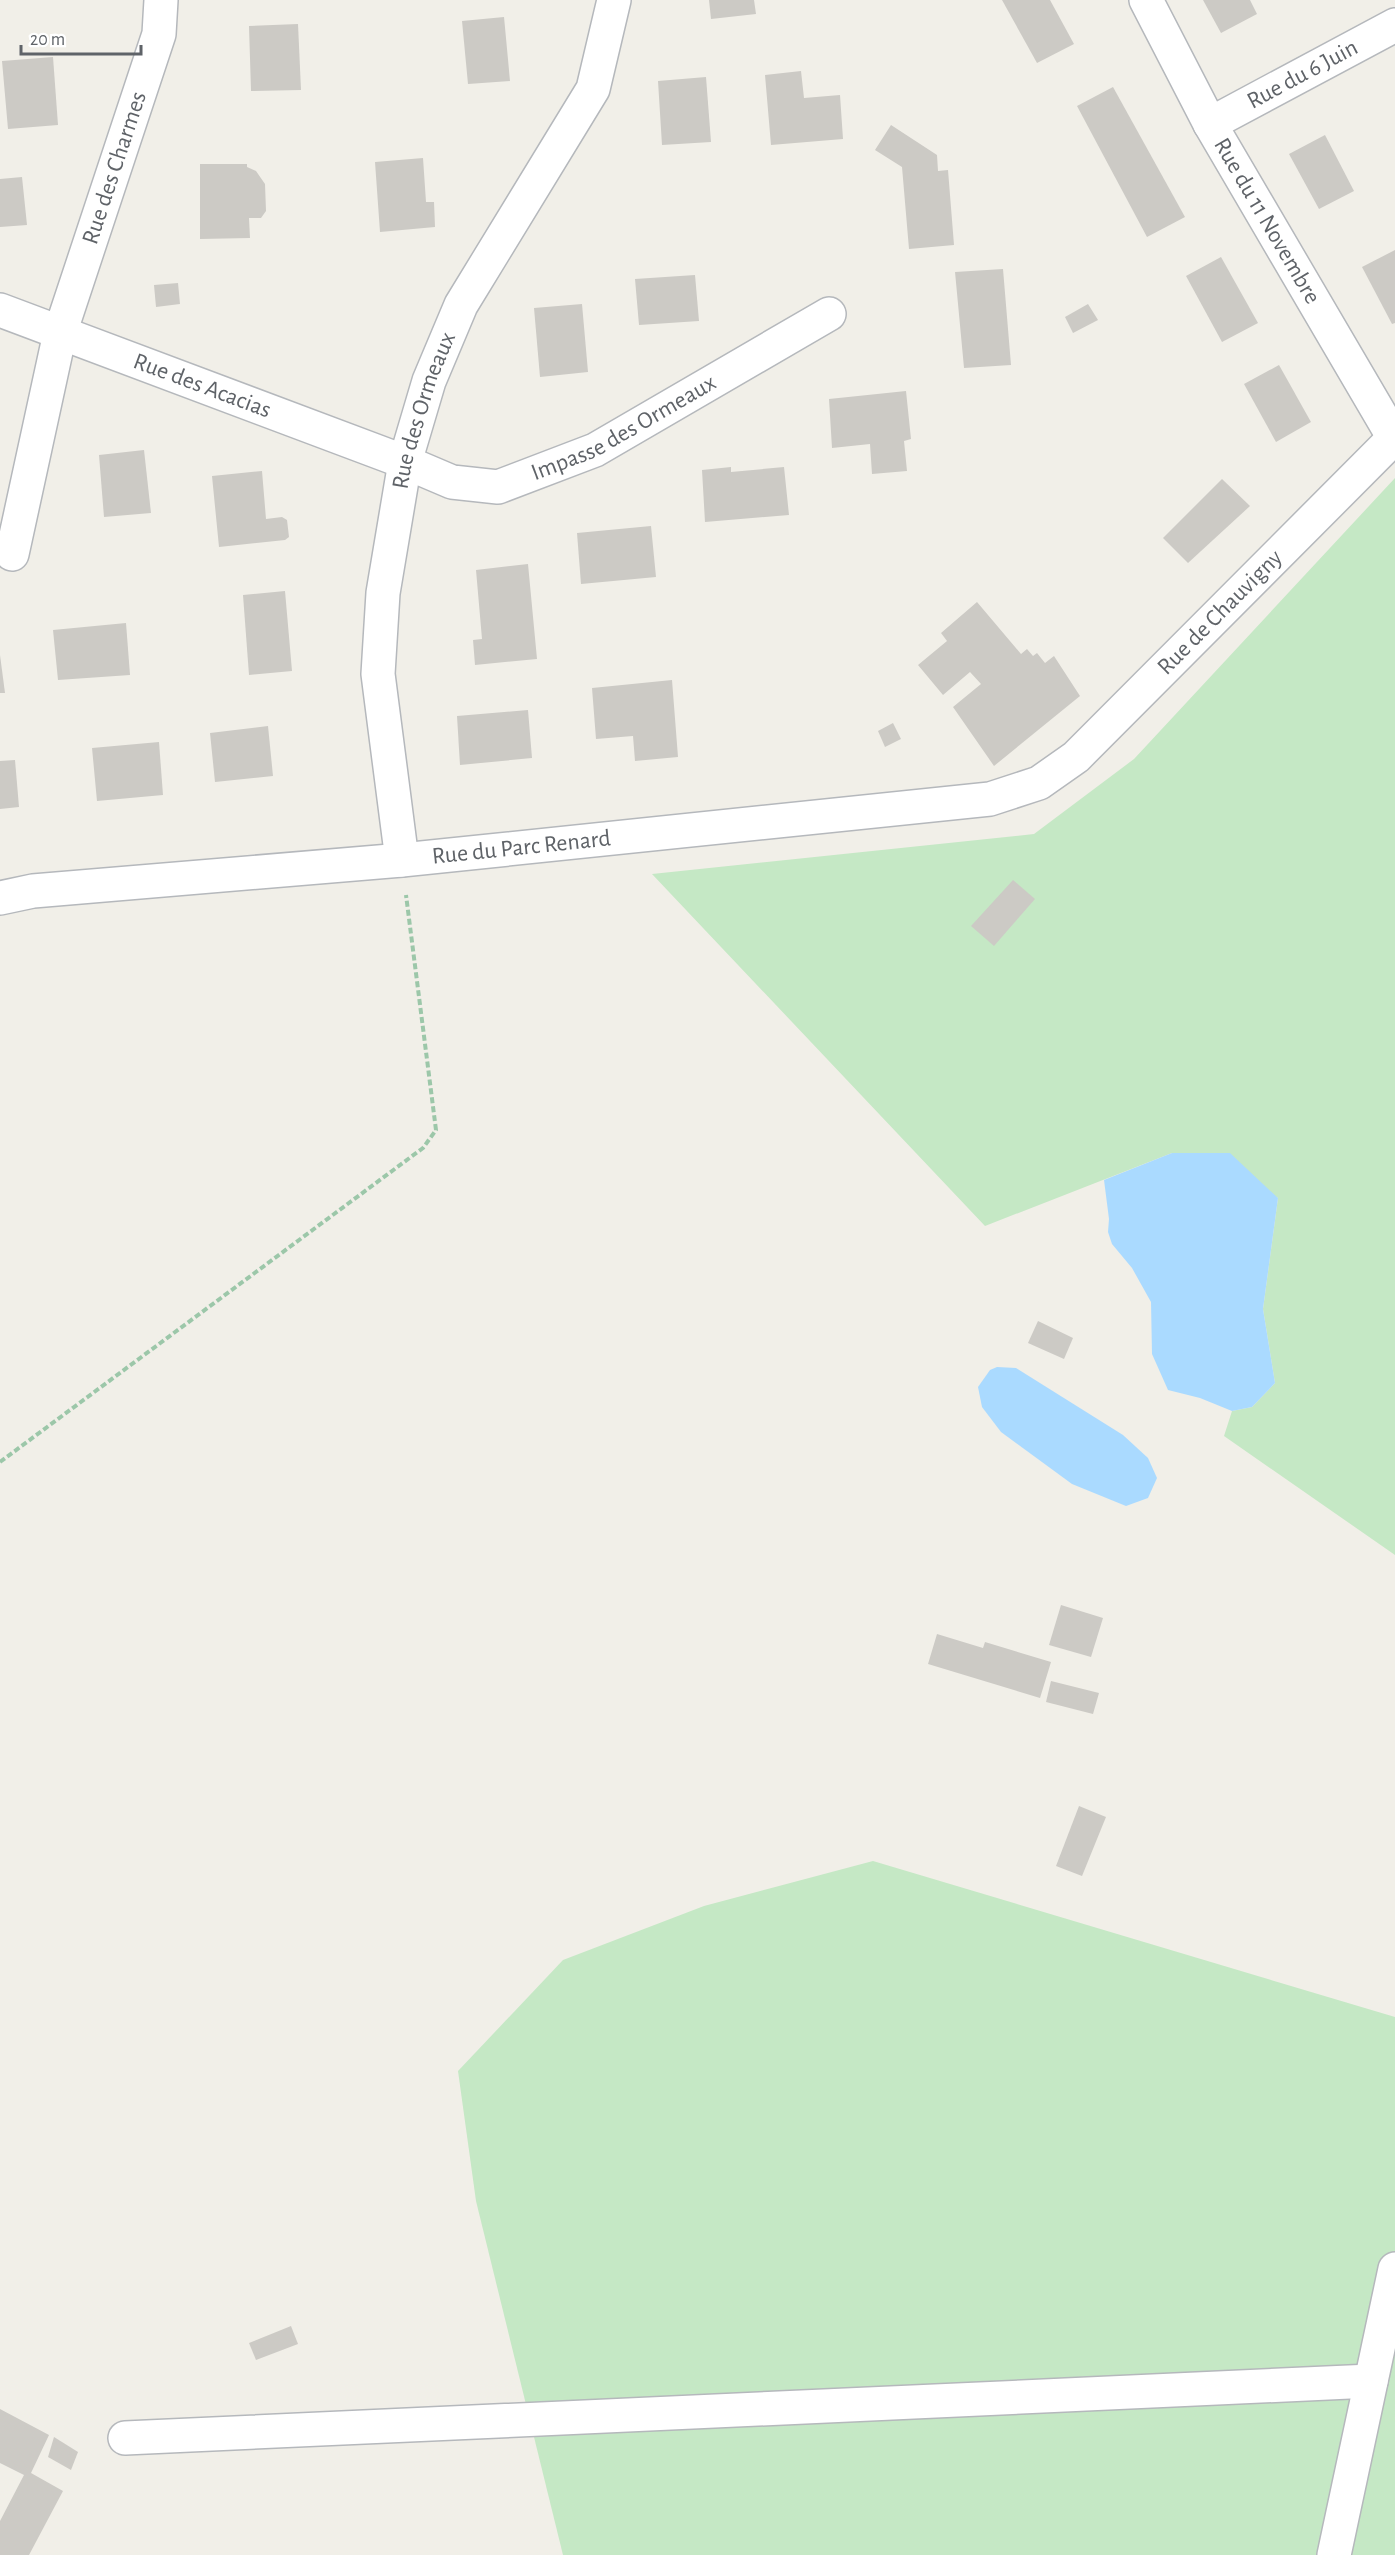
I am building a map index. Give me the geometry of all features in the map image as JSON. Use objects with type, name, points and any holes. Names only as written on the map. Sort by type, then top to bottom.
[{"type":"street","name":"Rue des Charmes","points":[[12,554],[60,333],[159,34],[162,0]]},
{"type":"street","name":"Rue des Ormeaux","points":[[402,860],[378,674],[383,593],[405,462],[429,381],[461,305],[593,89],[614,0]]},
{"type":"street","name":"Rue du 11 Novembre","points":[[1146,0],[1210,124],[1395,437]]},
{"type":"street","name":"Rue du 6 Juin","points":[[1210,124],[1395,25]]},
{"type":"street","name":"Rue des Acacias","points":[[0,310],[405,462]]},
{"type":"street","name":"Impasse des Ormeaux","points":[[405,462],[452,482],[498,488],[595,450],[829,314]]},
{"type":"street","name":"Rue de Chauvigny","points":[[1039,783],[1076,757],[1395,437]]},
{"type":"street","name":"Rue du Parc Renard","points":[[0,898],[33,891],[402,860],[990,799],[1039,783]]},
{"type":"street","points":[[1334,2555],[1395,2269]]},
{"type":"street","points":[[125,2438],[1371,2381]]},
{"type":"path","points":[[0,1462],[423,1148],[436,1130],[402,860]]},
{"type":"green space","points":[[1395,478],[1395,1555],[1224,1436],[1232,1411],[1252,1407],[1275,1383],[1263,1309],[1278,1198],[1172,1153],[985,1226],[652,874],[1034,834],[1134,759]]},
{"type":"green space","points":[[873,1861],[1395,2017],[1395,2555],[563,2555],[476,2201],[458,2071],[563,1960],[704,1906]]},
{"type":"water","points":[[1172,1153],[1230,1153],[1278,1198],[1263,1309],[1275,1383],[1252,1407],[1232,1411],[1200,1398],[1168,1390],[1152,1354],[1151,1302],[1132,1268],[1112,1244],[1108,1232],[1109,1219],[1104,1180]]},
{"type":"water","points":[[997,1367],[1016,1368],[1123,1435],[1148,1458],[1157,1478],[1148,1498],[1126,1506],[1072,1484],[1001,1432],[982,1407],[978,1387],[990,1370]]},
{"type":"building","points":[[709,0],[754,0],[756,14],[711,19]]},
{"type":"building","points":[[1002,0],[1050,0],[1074,44],[1037,63]]},
{"type":"building","points":[[1203,0],[1250,0],[1257,14],[1221,33]]},
{"type":"building","points":[[504,17],[510,81],[468,84],[462,21]]},
{"type":"building","points":[[298,24],[301,90],[251,91],[249,26]]},
{"type":"building","points":[[53,57],[58,125],[8,129],[2,61]]},
{"type":"building","points":[[801,71],[804,98],[840,95],[843,139],[771,145],[765,75]]},
{"type":"building","points":[[706,77],[711,142],[662,145],[658,81]]},
{"type":"building","points":[[1113,87],[1185,217],[1147,237],[1077,106]]},
{"type":"building","points":[[891,125],[937,155],[938,171],[948,170],[954,245],[909,249],[902,167],[875,150]]},
{"type":"building","points":[[1325,135],[1354,191],[1319,209],[1289,154]]},
{"type":"building","points":[[423,158],[426,202],[434,202],[435,227],[380,232],[375,162]]},
{"type":"building","points":[[200,164],[247,164],[247,167],[256,171],[265,184],[266,211],[261,218],[249,218],[250,238],[200,239]]},
{"type":"building","points":[[22,177],[27,225],[0,227],[0,179]]},
{"type":"building","points":[[1395,250],[1395,323],[1392,324],[1362,267]]},
{"type":"building","points":[[1221,257],[1258,323],[1222,342],[1186,276]]},
{"type":"building","points":[[1003,269],[1011,365],[964,368],[955,272]]},
{"type":"building","points":[[695,275],[699,321],[639,325],[635,279]]},
{"type":"building","points":[[178,283],[180,304],[156,307],[154,285]]},
{"type":"building","points":[[582,304],[588,372],[540,377],[534,308]]},
{"type":"building","points":[[1088,304],[1098,320],[1073,333],[1065,317]]},
{"type":"building","points":[[1279,365],[1311,422],[1276,442],[1244,384]]},
{"type":"building","points":[[906,391],[911,439],[904,441],[907,471],[872,474],[870,444],[832,448],[829,399]]},
{"type":"building","points":[[144,450],[151,513],[104,517],[99,455]]},
{"type":"building","points":[[731,467],[731,472],[784,467],[789,515],[705,522],[702,470]]},
{"type":"building","points":[[262,471],[266,519],[282,517],[287,520],[289,537],[285,540],[219,547],[212,476]]},
{"type":"building","points":[[1222,479],[1250,506],[1188,563],[1163,538]]},
{"type":"building","points":[[651,526],[656,577],[581,584],[577,533]]},
{"type":"building","points":[[528,564],[537,659],[475,665],[473,640],[482,639],[476,570]]},
{"type":"building","points":[[285,591],[292,671],[249,675],[243,595]]},
{"type":"building","points":[[977,602],[1021,654],[1027,649],[1033,656],[1037,653],[1045,663],[1054,656],[1080,696],[994,766],[953,707],[981,684],[970,672],[943,695],[918,665],[947,641],[941,633]]},
{"type":"building","points":[[126,623],[130,675],[58,680],[53,630]]},
{"type":"building","points":[[0,655],[5,693],[0,693]]},
{"type":"building","points":[[672,680],[678,757],[635,761],[633,736],[596,739],[592,688]]},
{"type":"building","points":[[528,710],[532,758],[460,765],[457,716]]},
{"type":"building","points":[[893,723],[901,739],[885,747],[878,731]]},
{"type":"building","points":[[268,726],[273,776],[215,782],[210,733]]},
{"type":"building","points":[[159,742],[163,795],[97,801],[92,748]]},
{"type":"building","points":[[15,760],[19,807],[0,809],[0,761]]},
{"type":"building","points":[[1013,880],[1035,899],[994,946],[971,926]]},
{"type":"building","points":[[1038,1321],[1073,1338],[1064,1359],[1028,1343]]},
{"type":"building","points":[[1061,1605],[1103,1618],[1091,1657],[1049,1645]]},
{"type":"building","points":[[937,1634],[983,1648],[985,1642],[1051,1662],[1040,1698],[928,1664]]},
{"type":"building","points":[[1051,1681],[1099,1693],[1093,1714],[1046,1702]]},
{"type":"building","points":[[1079,1806],[1106,1817],[1082,1876],[1056,1866]]},
{"type":"building","points":[[291,2326],[298,2344],[256,2360],[249,2343]]},
{"type":"building","points":[[0,2409],[49,2435],[31,2473],[63,2491],[29,2555],[0,2555],[0,2521],[24,2475],[0,2463]]},
{"type":"building","points":[[54,2437],[78,2452],[71,2470],[48,2457]]}]
